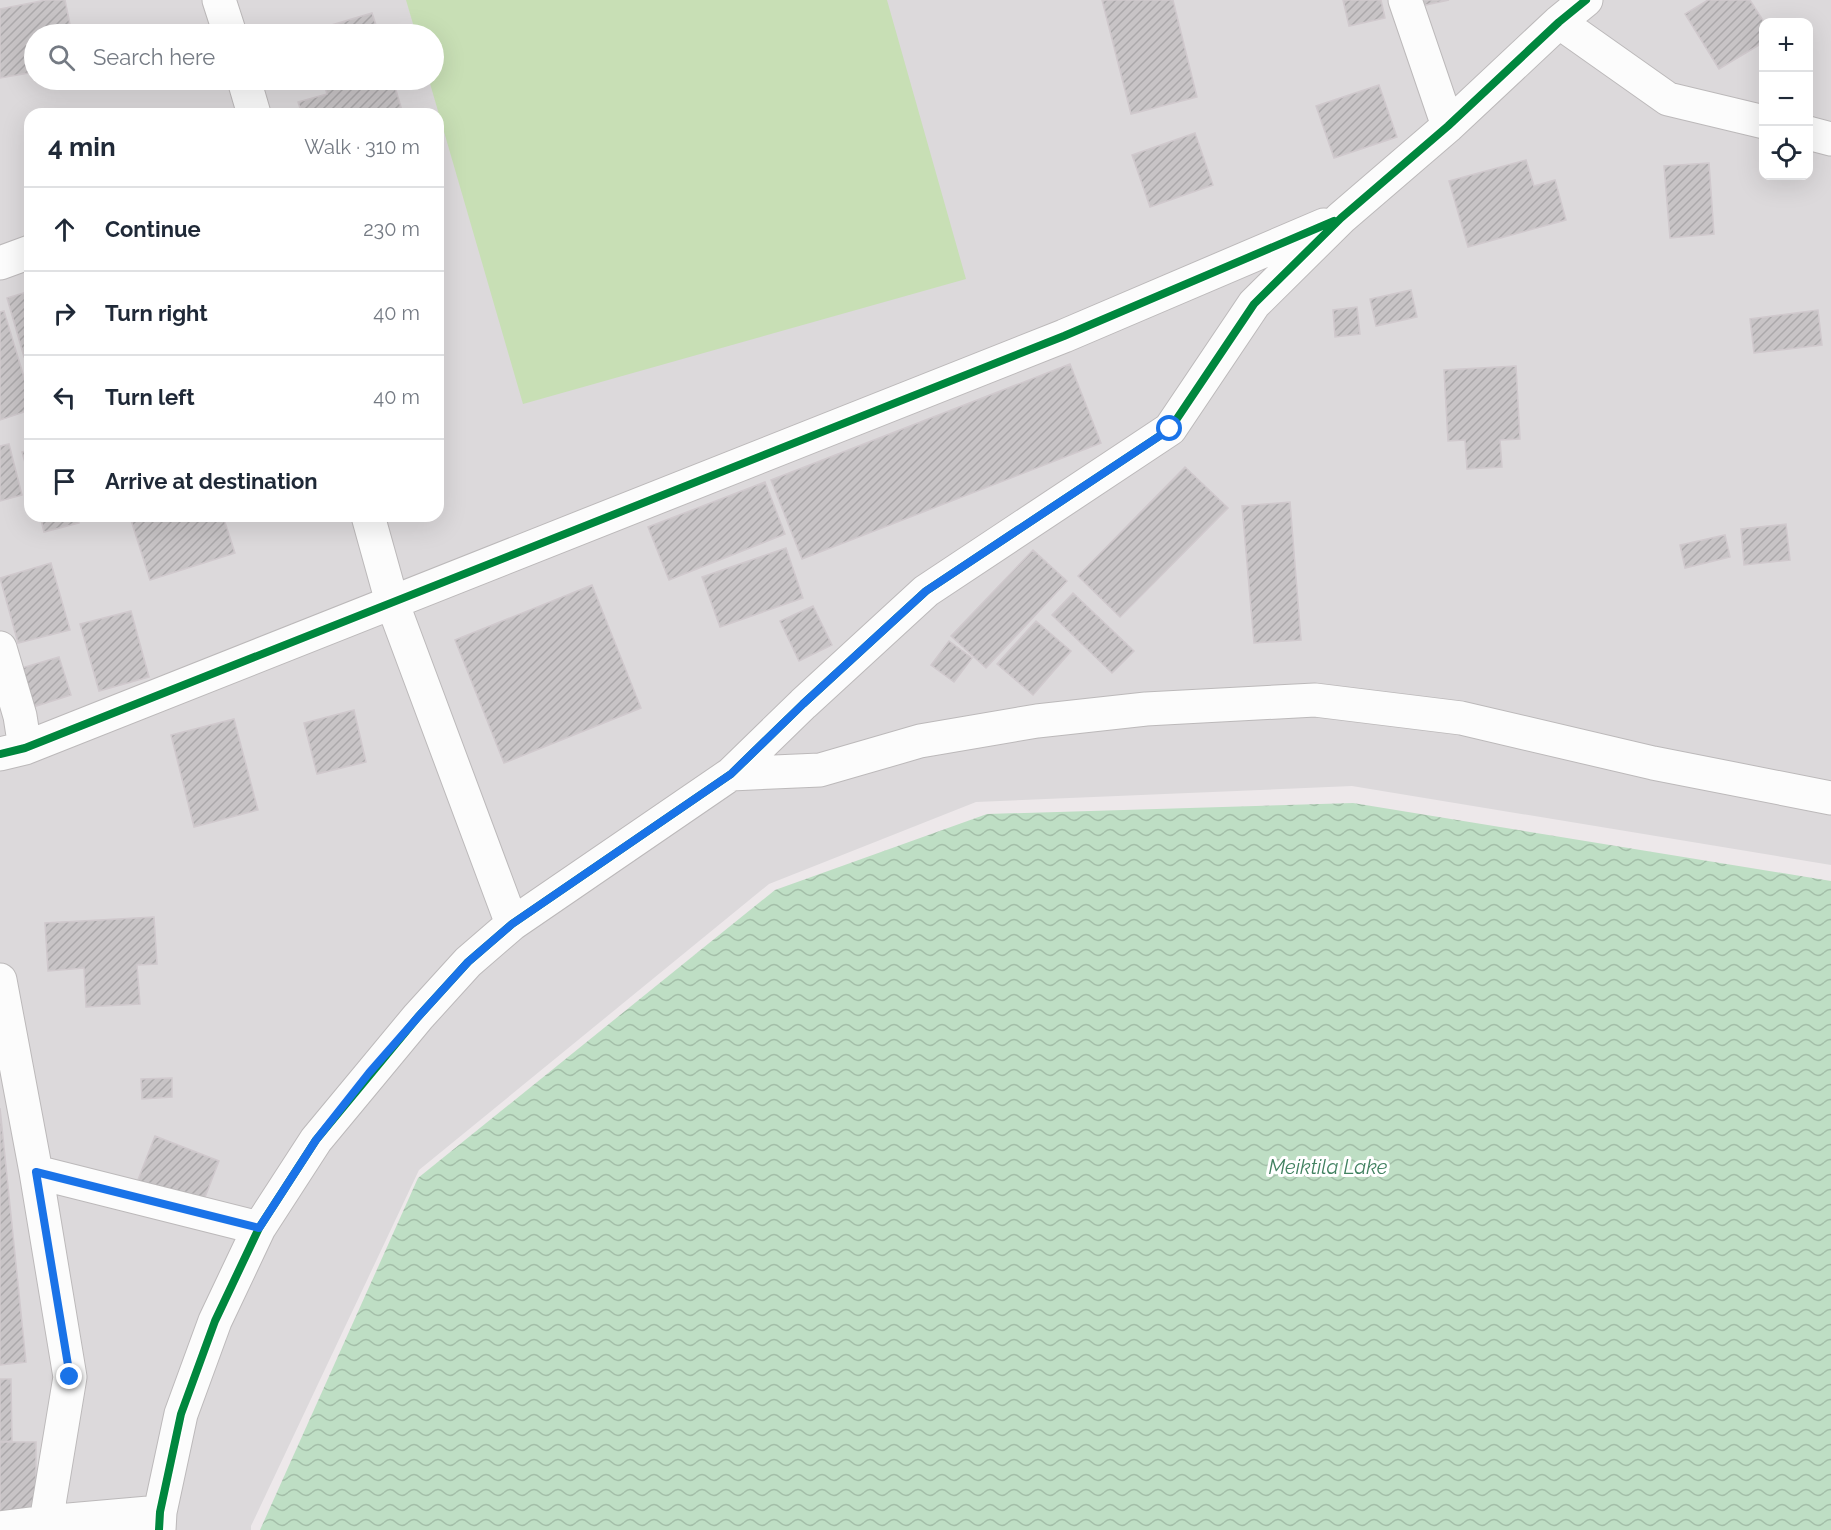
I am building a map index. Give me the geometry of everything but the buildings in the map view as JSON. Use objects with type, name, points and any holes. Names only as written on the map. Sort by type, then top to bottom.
[{"type":"street","points":[[219,0],[227,24]]},
{"type":"street","points":[[1405,0],[1448,126]]},
{"type":"street","points":[[0,1528],[160,1521],[181,1414],[215,1321],[259,1228],[316,1140],[369,1073],[468,962],[512,924],[731,774],[926,591],[1170,429],[1254,304],[1341,218],[1448,126],[1586,0]]},
{"type":"street","points":[[1560,22],[1668,99],[1759,121]]},
{"type":"street","points":[[247,90],[252,108]]},
{"type":"street","points":[[1813,134],[1831,139]]},
{"type":"street","points":[[12,751],[1064,336],[1341,218]]},
{"type":"street","points":[[0,262],[24,254]]},
{"type":"street","points":[[370,522],[392,602],[512,924]]},
{"type":"street","points":[[0,648],[20,716],[12,751]]},
{"type":"street","points":[[731,774],[820,770],[920,741],[1037,721],[1146,709],[1315,700],[1461,718],[1653,763],[1831,798]]},
{"type":"street","points":[[0,980],[36,1172],[70,1377],[44,1526]]},
{"type":"street","points":[[36,1172],[259,1228]]},
{"type":"shaded area","points":[[0,0],[1831,0],[1831,865],[1352,786],[976,802],[769,884],[419,1170],[251,1530],[0,1530]]},
{"type":"shaded area","points":[[406,0],[887,0],[966,279],[523,404],[444,132],[444,108],[437,108],[432,90],[444,90],[444,24],[413,24]]},
{"type":"water","name":"Meiktila Lake","points":[[1353,803],[1831,881],[1831,1530],[260,1530],[418,1178],[775,890],[987,814]]},
{"type":"cycle path","points":[[159,1530],[160,1512],[181,1414],[215,1321],[259,1228],[316,1140],[418,1017],[468,962],[512,924],[731,774],[926,591],[1170,429],[1254,304],[1341,218],[1448,126],[1559,22],[1586,0]]},
{"type":"cycle path","points":[[0,754],[25,748],[1064,336],[1334,221]]},
{"type":"route","points":[[70,1377],[36,1172],[259,1228],[316,1140],[369,1073],[468,962],[512,924],[731,774],[926,591],[1170,429]]}]
